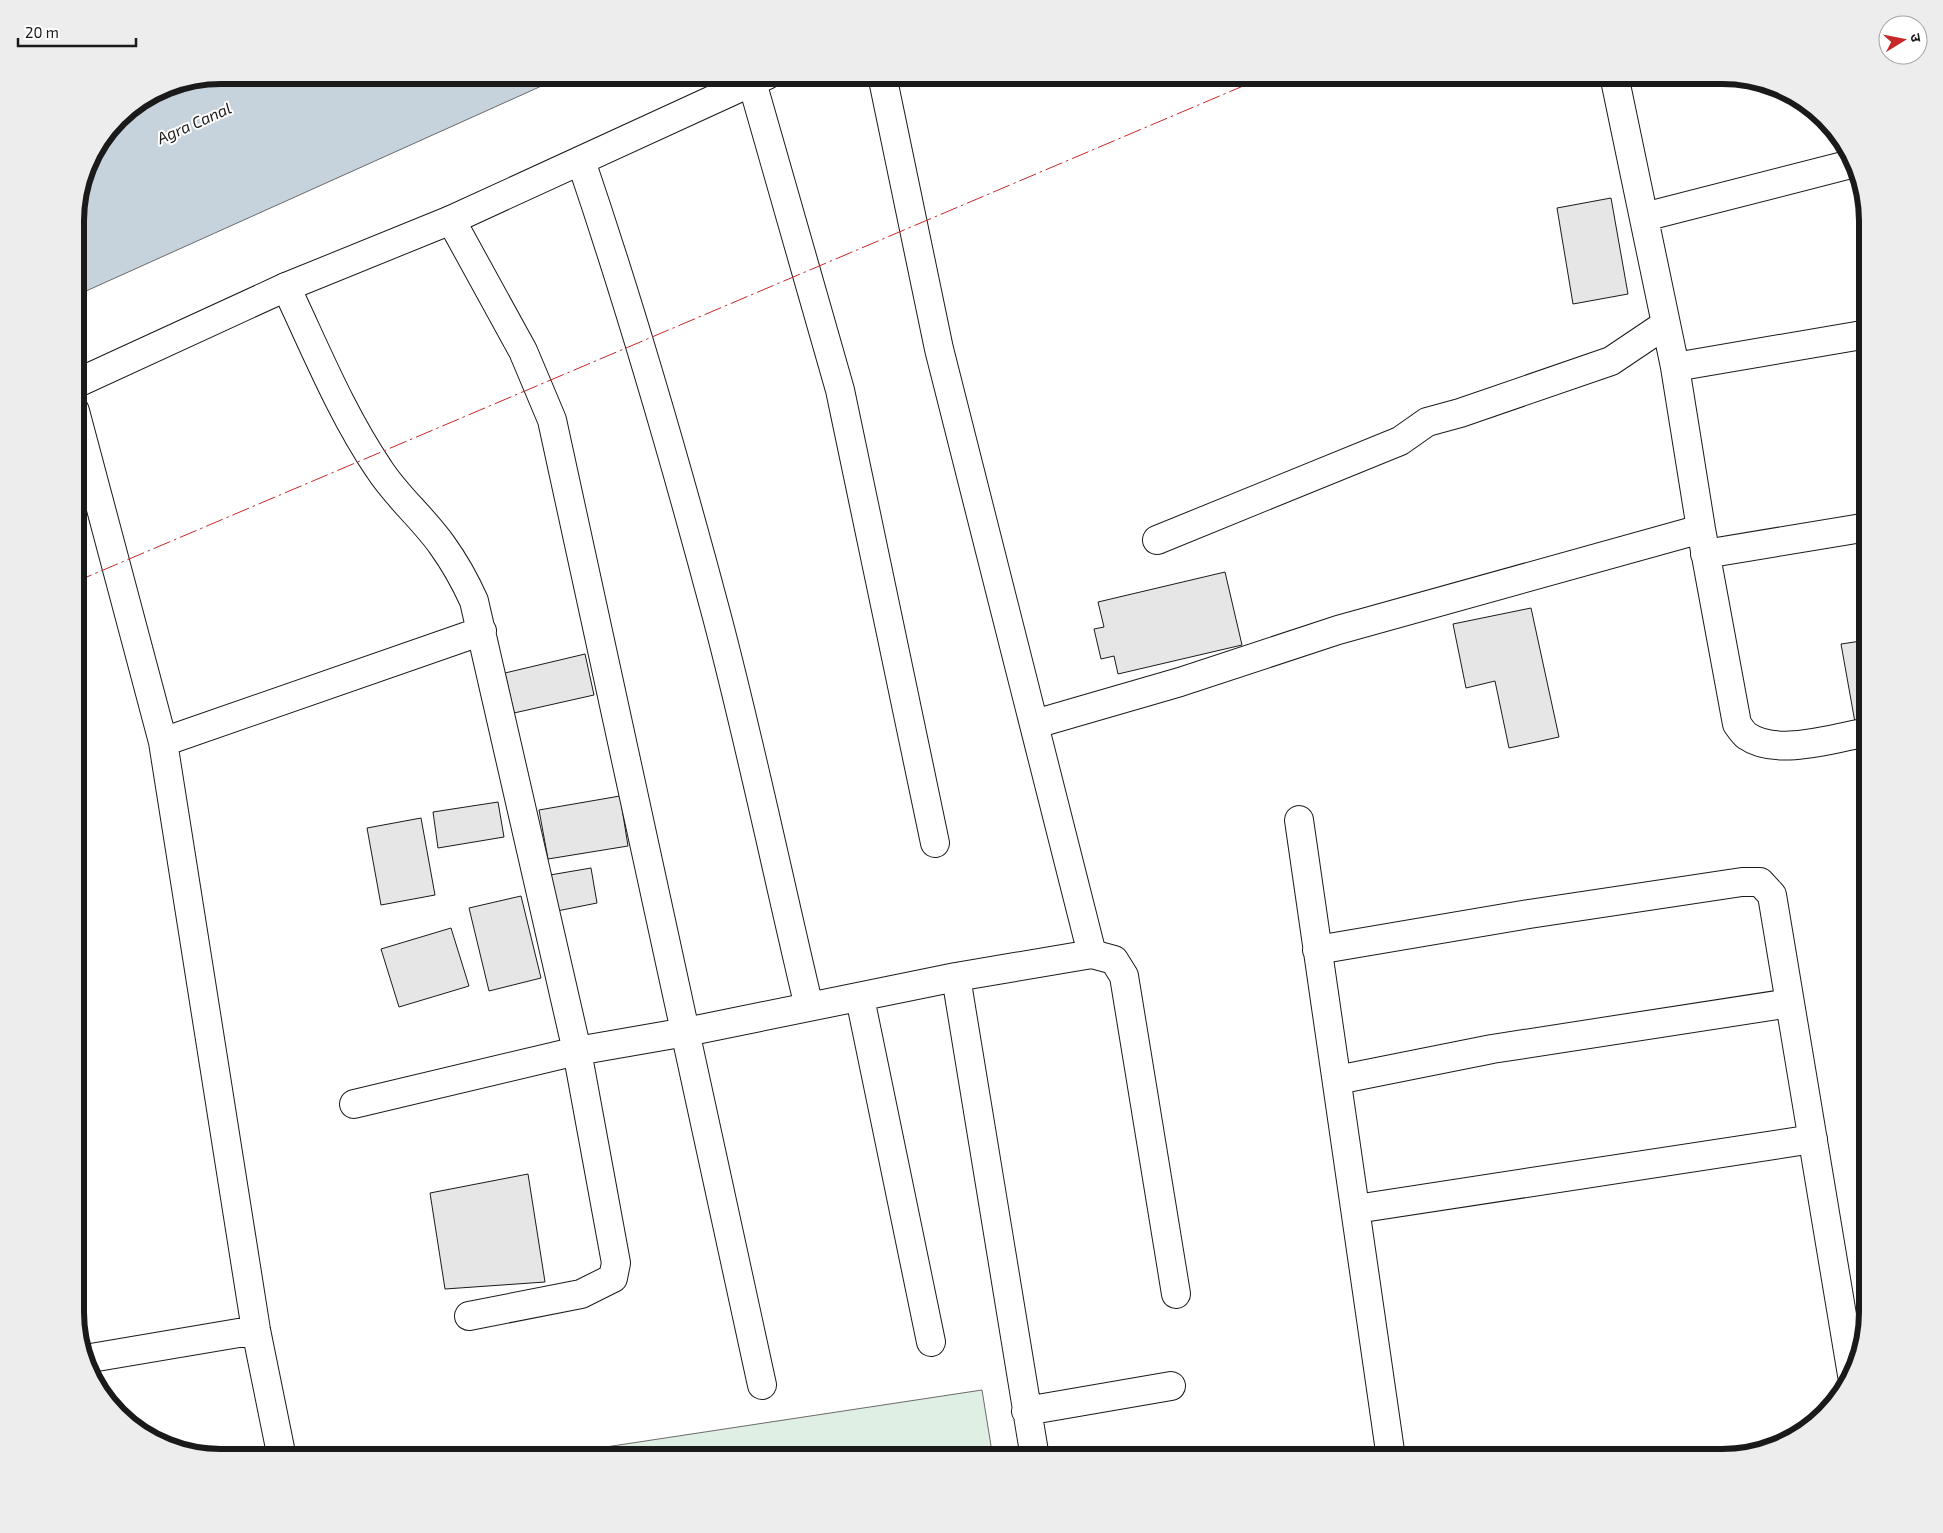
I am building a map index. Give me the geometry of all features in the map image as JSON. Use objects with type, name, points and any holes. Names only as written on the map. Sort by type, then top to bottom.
[{"type":"street","points":[[84,380],[286,287],[451,220],[746,84]]},
{"type":"street","points":[[761,84],[840,390],[936,843]]},
{"type":"street","points":[[884,84],[939,349],[1092,954]]},
{"type":"street","points":[[1616,84],[1676,367],[1703,541],[1737,724],[1746,736],[1764,743],[1789,746],[1859,734]]},
{"type":"street","points":[[581,161],[618,271],[668,439],[717,618],[809,1007]]},
{"type":"street","points":[[1644,217],[1847,165]]},
{"type":"street","points":[[451,220],[523,351],[552,420],[762,1385]]},
{"type":"street","points":[[286,287],[353,429],[380,471],[442,544],[462,576],[474,601],[578,1052],[616,1263],[613,1278],[581,1294],[469,1316]]},
{"type":"street","points":[[1157,540],[1376,452],[1400,441],[1427,422],[1469,410],[1611,361],[1666,324]]},
{"type":"street","points":[[1676,367],[1859,336]]},
{"type":"street","points":[[84,445],[163,742],[256,1330],[280,1449]]},
{"type":"street","points":[[1035,724],[1180,682],[1338,630],[1703,541],[1859,528]]},
{"type":"street","points":[[163,742],[482,631]]},
{"type":"street","points":[[1299,820],[1390,1449]]},
{"type":"street","points":[[1317,950],[1538,913],[1742,882],[1760,882],[1772,895],[1850,1363]]},
{"type":"street","points":[[354,1104],[578,1052],[860,998],[956,977],[1092,954],[1114,960],[1124,976],[1176,1294]]},
{"type":"street","points":[[956,977],[1033,1449]]},
{"type":"street","points":[[860,998],[931,1342]]},
{"type":"street","points":[[1338,1080],[1492,1049],[1790,1003]]},
{"type":"street","points":[[1356,1209],[1813,1139]]},
{"type":"street","points":[[91,1358],[256,1330]]},
{"type":"street","points":[[1026,1411],[1171,1386]]},
{"type":"green space","points":[[982,1390],[992,1449],[592,1449]]},
{"type":"water","name":"Agra Canal","points":[[211,84],[546,84],[84,292],[84,211],[88,185],[94,168],[107,144],[124,124],[144,107],[168,94],[194,86]]},
{"type":"building","points":[[1611,198],[1628,294],[1573,304],[1557,208]]},
{"type":"building","points":[[1225,572],[1242,645],[1118,674],[1114,656],[1101,659],[1094,629],[1104,627],[1098,602]]},
{"type":"building","points":[[1531,608],[1559,737],[1509,748],[1495,681],[1466,688],[1453,624]]},
{"type":"building","points":[[1859,641],[1859,728],[1856,728],[1841,644]]},
{"type":"building","points":[[585,654],[594,695],[514,713],[505,673]]},
{"type":"building","points":[[620,796],[628,846],[548,859],[539,810]]},
{"type":"building","points":[[498,802],[504,837],[438,848],[433,812]]},
{"type":"building","points":[[421,818],[435,895],[381,905],[367,828]]},
{"type":"building","points":[[591,868],[597,903],[557,911],[550,875]]},
{"type":"building","points":[[521,896],[541,978],[489,991],[469,908]]},
{"type":"building","points":[[451,928],[469,986],[399,1007],[381,949]]},
{"type":"building","points":[[528,1174],[545,1282],[445,1289],[430,1193]]},
{"type":"power","points":[[84,578],[1248,84]]}]
